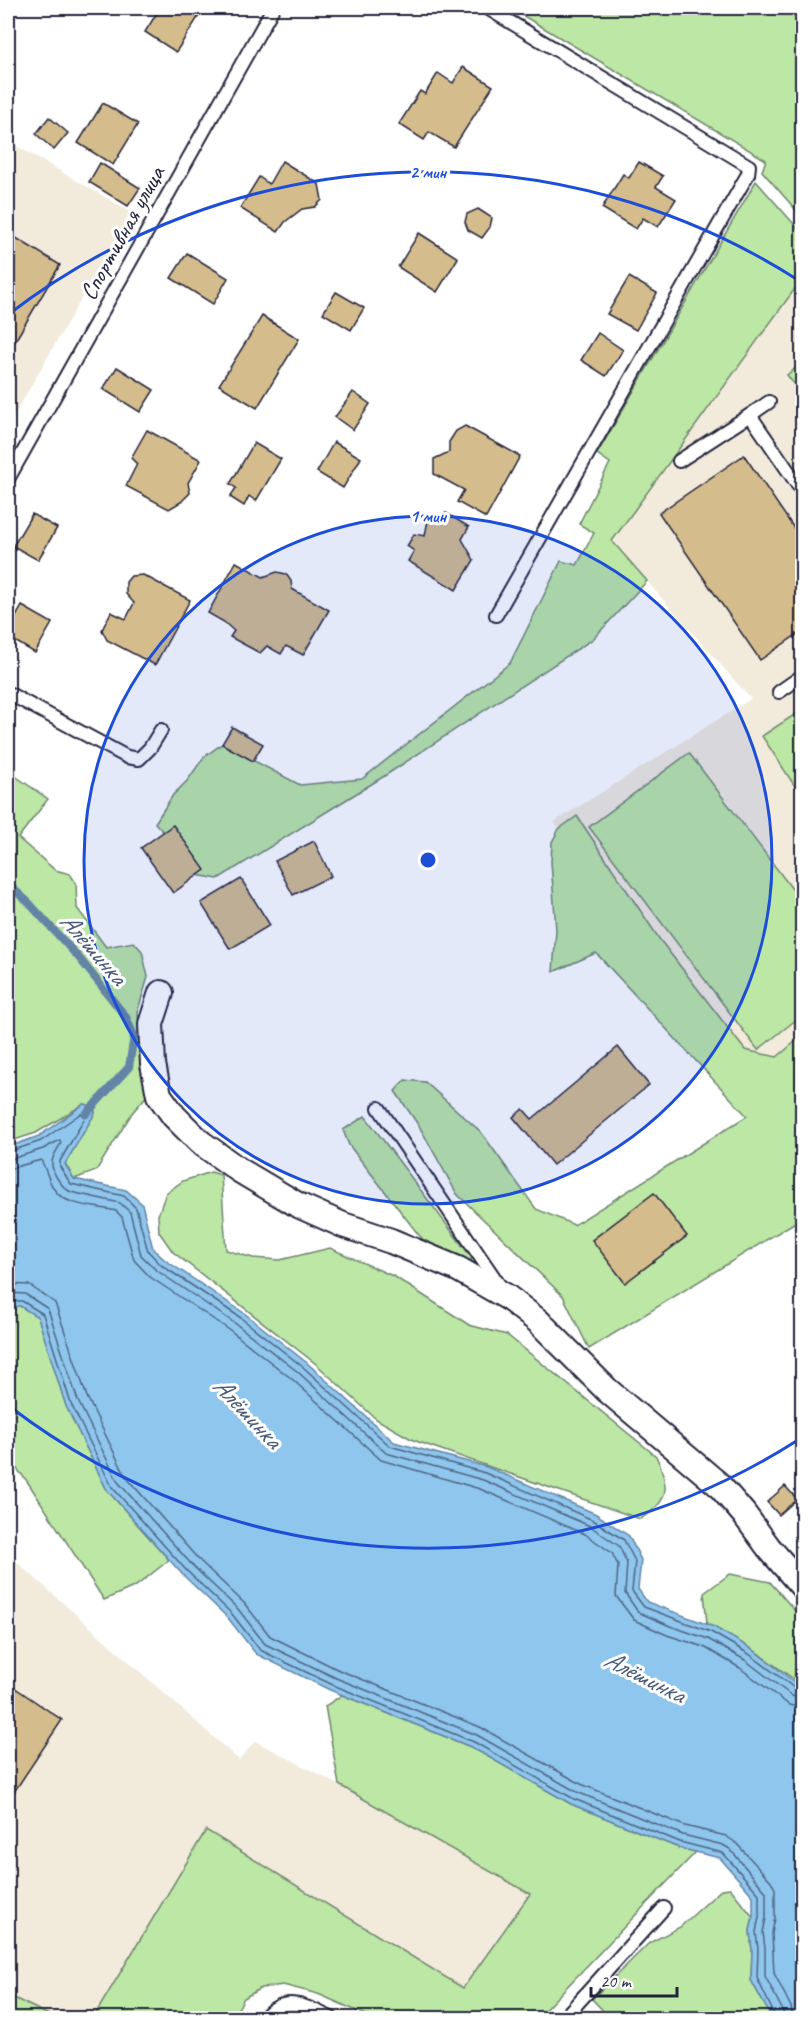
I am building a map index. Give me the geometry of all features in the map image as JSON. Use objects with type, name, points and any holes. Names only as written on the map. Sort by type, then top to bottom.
[{"type":"street","points":[[161,993],[151,1024],[153,1064],[159,1095],[174,1116],[200,1142],[239,1170],[298,1205],[343,1226],[391,1241],[458,1269],[507,1298],[538,1322],[607,1390],[718,1484],[802,1586]]},
{"type":"lane","name":"Спортивная улица","points":[[8,479],[273,8]]},
{"type":"lane","points":[[487,8],[749,166],[748,174],[496,615]]},
{"type":"lane","points":[[680,461],[769,402]]},
{"type":"lane","points":[[750,415],[802,491]]},
{"type":"lane","points":[[779,692],[802,676]]},
{"type":"lane","points":[[8,693],[127,757],[139,759],[150,748],[161,730]]},
{"type":"lane","points":[[379,1108],[507,1298]]},
{"type":"lane","points":[[564,2019],[664,1908]]},
{"type":"lane","points":[[264,2019],[270,2010],[284,2004],[302,2004],[332,2019]]},
{"type":"shaded area","points":[[8,141],[131,212],[8,426]]},
{"type":"shaded area","points":[[802,279],[802,1142],[554,822],[751,699],[612,542]]},
{"type":"shaded area","points":[[8,1554],[239,1760],[255,1741],[339,1785],[530,1894],[463,1989],[206,1830],[93,2018],[55,2018],[8,1995]]},
{"type":"green space","points":[[510,8],[802,8],[802,217],[762,171],[766,160]]},
{"type":"green space","points":[[756,181],[802,233],[802,279],[612,541],[647,581],[593,639],[386,775],[218,879],[191,874],[172,841],[155,823],[173,795],[187,781],[204,757],[222,744],[300,785],[362,779],[510,663],[561,561],[577,565],[594,533],[579,524],[610,463],[597,454]]},
{"type":"green space","points":[[802,363],[802,395],[787,375]]},
{"type":"green space","points":[[797,713],[802,721],[802,797],[762,736]]},
{"type":"green space","points":[[689,753],[802,902],[802,1015],[758,1050],[589,827]]},
{"type":"green space","points":[[8,771],[48,799],[18,838],[55,870],[70,874],[76,883],[77,908],[106,947],[134,942],[142,951],[148,977],[138,1010],[139,1053],[149,1093],[132,1113],[96,1171],[74,1179],[65,1163],[95,1113],[94,1106],[84,1104],[36,1133],[8,1142]]},
{"type":"green space","points":[[577,816],[660,940],[745,1050],[777,1057],[802,1036],[802,1218],[589,1349],[563,1296],[457,1194],[419,1126],[395,1091],[405,1080],[425,1082],[481,1132],[536,1209],[574,1225],[747,1116],[596,953],[553,972],[556,930],[551,862],[552,842],[559,829]]},
{"type":"green space","points":[[365,1116],[471,1257],[472,1268],[433,1250],[349,1145],[343,1130]]},
{"type":"green space","points":[[211,1172],[221,1175],[226,1250],[253,1258],[280,1260],[330,1248],[395,1277],[469,1325],[507,1335],[656,1456],[664,1476],[662,1500],[650,1513],[640,1519],[413,1440],[376,1419],[316,1364],[173,1252],[159,1232],[158,1215],[166,1193],[183,1181]]},
{"type":"green space","points":[[20,1306],[38,1317],[66,1406],[107,1490],[169,1560],[136,1586],[104,1600],[27,1481],[8,1458],[8,1307]]},
{"type":"green space","points":[[730,1574],[770,1582],[797,1613],[802,1624],[802,1685],[752,1649],[707,1624],[704,1593]]},
{"type":"green space","points":[[342,1695],[471,1747],[571,1804],[679,1848],[696,1852],[537,2018],[373,2018],[318,1994],[283,1985],[261,1988],[244,1998],[233,2018],[93,2018],[206,1830],[463,1988],[530,1894],[339,1785],[325,1706]]},
{"type":"green space","points":[[730,1888],[753,1917],[750,1931],[751,1980],[772,2018],[610,2018],[592,1999],[649,1943],[680,1927],[722,1889]]},
{"type":"green space","points":[[8,1995],[55,2018],[8,2018]]},
{"type":"water","points":[[84,1104],[94,1106],[95,1113],[65,1164],[74,1179],[126,1190],[142,1204],[153,1249],[165,1260],[244,1313],[306,1362],[394,1442],[487,1467],[596,1514],[629,1536],[641,1560],[638,1589],[647,1602],[714,1627],[752,1649],[802,1688],[802,2018],[772,2018],[751,1980],[750,1931],[753,1896],[720,1858],[679,1848],[571,1804],[471,1747],[330,1690],[256,1654],[228,1618],[182,1574],[107,1490],[66,1406],[38,1317],[20,1306],[8,1307],[8,1147],[39,1136]]},
{"type":"building","points":[[160,8],[204,8],[176,52],[145,32]]},
{"type":"building","points":[[463,67],[493,86],[454,147],[429,132],[424,140],[399,124],[420,91],[425,94],[438,73],[453,83]]},
{"type":"building","points":[[103,103],[138,124],[113,165],[78,143]]},
{"type":"building","points":[[49,117],[68,133],[54,150],[36,134]]},
{"type":"building","points":[[282,161],[319,184],[322,200],[315,207],[302,209],[285,222],[278,232],[240,208],[259,177],[269,184]]},
{"type":"building","points":[[639,162],[663,176],[656,187],[676,199],[658,227],[643,218],[636,229],[602,208],[623,174],[629,178]]},
{"type":"building","points":[[100,163],[140,188],[128,206],[89,182]]},
{"type":"building","points":[[478,209],[492,218],[490,227],[482,238],[468,230],[465,222],[467,214]]},
{"type":"building","points":[[8,233],[60,265],[8,353]]},
{"type":"building","points":[[419,233],[458,258],[437,292],[398,267]]},
{"type":"building","points":[[187,253],[228,278],[213,304],[171,278]]},
{"type":"building","points":[[629,277],[657,293],[636,330],[607,314]]},
{"type":"building","points":[[336,292],[364,308],[351,330],[323,313]]},
{"type":"building","points":[[262,316],[299,339],[257,408],[219,385]]},
{"type":"building","points":[[598,333],[623,350],[606,376],[581,360]]},
{"type":"building","points":[[117,367],[154,390],[140,412],[103,389]]},
{"type":"building","points":[[353,392],[370,404],[353,430],[335,417]]},
{"type":"building","points":[[465,426],[520,456],[486,518],[457,502],[464,490],[434,474],[434,459],[449,452],[449,442],[456,431]]},
{"type":"building","points":[[147,430],[201,460],[188,483],[190,493],[169,509],[126,486],[137,464],[131,458]]},
{"type":"building","points":[[334,442],[361,458],[343,488],[317,472]]},
{"type":"building","points":[[254,443],[281,459],[256,501],[249,496],[244,506],[230,497],[236,488],[230,484]]},
{"type":"building","points":[[744,455],[802,540],[802,631],[760,660],[659,513]]},
{"type":"building","points":[[446,513],[469,527],[462,539],[474,560],[456,590],[408,561],[414,551],[407,546],[414,534],[425,536],[428,520]]},
{"type":"building","points":[[32,514],[57,528],[38,560],[13,546]]},
{"type":"building","points":[[236,562],[263,577],[277,572],[286,574],[291,581],[292,589],[329,610],[303,655],[286,646],[281,654],[267,646],[260,653],[230,637],[234,631],[208,613]]},
{"type":"building","points":[[143,575],[190,600],[155,665],[107,640],[102,630],[111,612],[126,619],[134,603],[126,594],[126,582],[131,576]]},
{"type":"building","points":[[22,606],[52,623],[35,653],[8,637],[8,631]]},
{"type":"building","points":[[232,727],[263,744],[253,761],[222,744]]},
{"type":"building","points":[[173,825],[205,870],[173,893],[141,848]]},
{"type":"building","points":[[314,841],[331,876],[293,895],[275,861]]},
{"type":"building","points":[[241,879],[270,925],[230,949],[201,903]]},
{"type":"building","points":[[618,1047],[649,1085],[553,1165],[513,1117],[523,1109],[532,1119]]},
{"type":"building","points":[[654,1193],[687,1236],[625,1283],[592,1240]]},
{"type":"building","points":[[785,1486],[797,1499],[779,1515],[767,1502]]},
{"type":"building","points":[[8,1683],[62,1720],[8,1801]]},
{"type":"waterway","name":"Алёшинка","points":[[8,884],[29,903],[80,959],[126,1017],[134,1036],[129,1067],[86,1114]]}]
